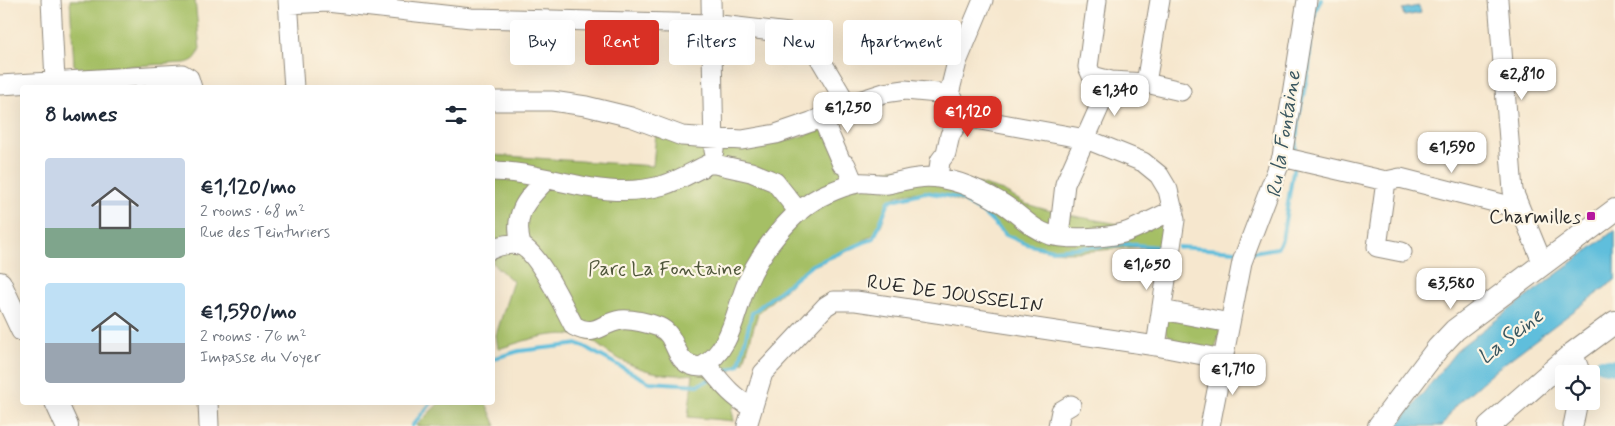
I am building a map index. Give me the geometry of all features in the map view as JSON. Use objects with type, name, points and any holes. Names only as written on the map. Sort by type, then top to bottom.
[{"type":"main road","points":[[1379,426],[1438,348],[1455,330],[1615,210]]},
{"type":"main road","points":[[0,283],[20,326]]},
{"type":"main road","points":[[1489,426],[1577,364],[1615,322]]},
{"type":"main road","points":[[57,405],[67,426]]},
{"type":"street","points":[[51,0],[55,81]]},
{"type":"street","points":[[711,0],[712,20]]},
{"type":"street","points":[[949,94],[957,62],[983,0]]},
{"type":"street","points":[[1097,0],[1088,67],[1092,76],[1111,81],[1146,83],[1181,91]]},
{"type":"street","points":[[1146,83],[1160,0]]},
{"type":"street","points":[[1210,426],[1242,262],[1284,157],[1307,0]]},
{"type":"street","points":[[1498,0],[1512,191],[1543,264]]},
{"type":"street","points":[[294,85],[288,2],[327,2],[471,18],[669,23]]},
{"type":"street","points":[[755,30],[801,36],[813,46],[848,106]]},
{"type":"street","points":[[712,65],[715,164]]},
{"type":"street","points":[[0,85],[55,81],[106,83],[187,81]]},
{"type":"street","points":[[1059,236],[1065,184],[1111,81]]},
{"type":"street","points":[[495,101],[552,101],[586,106],[631,117],[682,136],[742,140],[776,134],[884,93],[898,91],[949,94],[964,113],[975,119],[1086,139],[1143,162],[1158,175],[1168,190],[1175,220],[1156,346]]},
{"type":"street","points":[[938,178],[940,161],[946,153],[950,135],[964,113]]},
{"type":"street","points":[[822,118],[842,164],[846,165],[854,184]]},
{"type":"street","points":[[1284,157],[1386,181],[1400,178],[1518,208]]},
{"type":"street","points":[[495,172],[594,189],[627,191],[664,185],[709,164],[715,164],[751,172],[774,182],[799,212]]},
{"type":"street","points":[[712,372],[717,354],[729,335],[748,281],[768,246],[799,212],[813,200],[854,184],[887,184],[919,178],[938,178],[975,189],[992,197],[1038,230],[1059,236],[1118,234],[1174,210]]},
{"type":"street","points":[[546,180],[527,201],[519,216],[518,233],[521,245],[545,272],[574,326],[590,331],[598,330],[622,320],[643,322],[660,328],[668,335],[686,363],[692,367],[701,367],[712,372],[735,397],[749,417]]},
{"type":"street","points":[[1386,181],[1377,247],[1402,252]]},
{"type":"street","points":[[495,248],[521,245]]},
{"type":"street","name":"RUE DE JOUSSELIN","points":[[749,417],[763,373],[816,315],[834,301],[856,301],[1156,346],[1223,359]]},
{"type":"street","points":[[1162,310],[1230,323]]},
{"type":"street","points":[[208,405],[209,426]]},
{"type":"street","points":[[1058,426],[1061,411],[1071,405]]},
{"type":"street","points":[[1573,426],[1576,410]]},
{"type":"green space","points":[[70,0],[195,0],[199,52],[195,59],[185,63],[79,69],[74,65]]},
{"type":"green space","name":"Parc La Fontaine","points":[[824,129],[853,181],[893,168],[937,171],[1003,191],[1026,204],[1058,213],[1129,226],[1165,216],[1163,233],[1158,247],[1131,247],[1078,252],[1052,251],[1013,240],[980,212],[962,202],[926,193],[913,192],[903,194],[894,198],[888,205],[882,223],[875,233],[857,247],[809,268],[758,313],[744,361],[725,376],[739,399],[732,410],[734,421],[688,417],[693,374],[671,375],[639,368],[619,359],[584,337],[562,334],[551,335],[498,349],[496,335],[513,281],[495,266],[495,155],[653,166],[656,133],[746,149],[786,141]]},
{"type":"green space","points":[[1166,316],[1222,326],[1215,349],[1175,342],[1164,330]]},
{"type":"green space","points":[[437,405],[487,405],[496,426],[416,426]]},
{"type":"water","points":[[1419,6],[1421,13],[1404,16],[1402,9]]},
{"type":"water","name":"La Seine","points":[[1615,230],[1615,280],[1498,368],[1455,406],[1442,426],[1397,426],[1459,348]]},
{"type":"waterway","name":"Ru la Fontaine","points":[[1295,155],[1298,119],[1309,68],[1311,33],[1316,9],[1321,0]]},
{"type":"waterway","name":"Ru la Fontaine","points":[[1253,252],[1277,248],[1282,240],[1294,165]]},
{"type":"waterway","name":"Ru la Fontaine","points":[[721,373],[739,365],[752,313],[812,265],[874,238],[889,201],[925,192],[959,198],[983,213],[1006,235],[1027,244],[1052,250],[1126,244],[1158,247]]},
{"type":"waterway","name":"Ru la Fontaine","points":[[1178,247],[1236,251]]},
{"type":"waterway","name":"Ru la Fontaine","points":[[495,358],[519,351],[579,344],[649,382],[698,385],[711,379]]},
{"type":"waterway","points":[[1602,365],[1615,367]]},
{"type":"waterway","name":"Ru la Fontaine","points":[[412,426],[430,405]]},
{"type":"place","name":"Charmilles","points":[[1591,216]]}]
